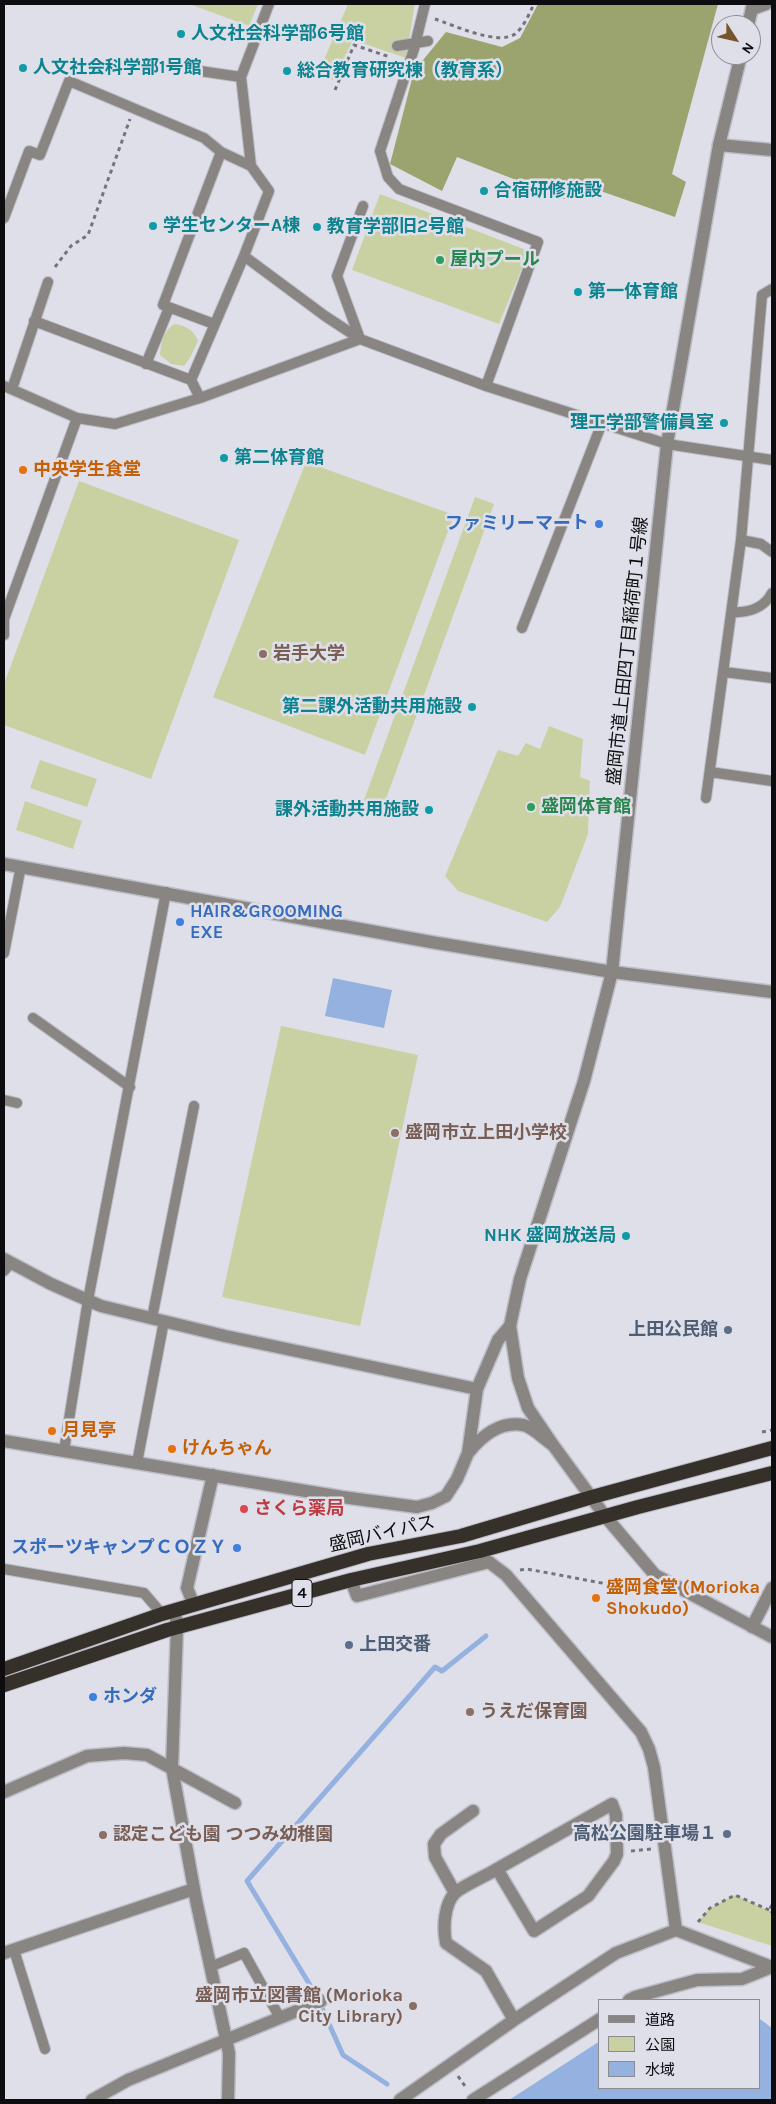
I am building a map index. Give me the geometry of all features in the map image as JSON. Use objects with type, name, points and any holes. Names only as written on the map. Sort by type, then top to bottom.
[{"type":"highway","name":"盛岡バイパス","points":[[4,1669],[168,1612],[368,1554],[461,1536],[592,1497],[772,1448]]},
{"type":"highway","name":"4","points":[[4,1685],[177,1628],[351,1580],[480,1551],[605,1516],[772,1473]]},
{"type":"street","points":[[753,6],[766,4]]},
{"type":"street","name":"盛岡市道上田四丁目稲荷町１号線","points":[[739,65],[719,145],[667,444],[612,972],[584,1081],[520,1278],[510,1326],[518,1378],[528,1408],[605,1516],[654,1575],[772,1637]]},
{"type":"street","points":[[719,145],[772,150]]},
{"type":"street","points":[[4,864],[166,892],[431,942],[612,972],[772,992]]},
{"type":"street","points":[[6,1264],[101,1306],[225,1336],[478,1389]]},
{"type":"street","points":[[4,1441],[342,1497],[417,1507],[432,1503],[446,1496],[457,1480],[468,1452],[478,1389],[498,1340],[510,1326]]},
{"type":"street","points":[[468,1452],[480,1438],[492,1430],[508,1426],[524,1426],[553,1445]]},
{"type":"street","points":[[194,1605],[187,1588],[213,1475]]},
{"type":"street","points":[[351,1580],[357,1596],[489,1562],[502,1573],[635,1724],[646,1740],[654,1767],[676,1930]]},
{"type":"street","points":[[752,1627],[772,1588]]},
{"type":"street","points":[[168,1612],[177,1628],[172,1768],[194,1889],[229,2053],[228,2100]]},
{"type":"street","points":[[4,1792],[86,1756],[124,1753],[146,1755],[235,1803]]},
{"type":"street","points":[[498,1869],[534,1931],[588,1896],[614,1861],[617,1854],[616,1815],[612,1804],[455,1893],[446,1911],[443,1930],[446,1943],[486,1971],[514,2020]]},
{"type":"street","points":[[455,1893],[435,1857],[434,1844],[441,1834],[474,1811]]},
{"type":"street","points":[[9,1951],[194,1889]]},
{"type":"street","points":[[400,2100],[514,2020],[616,1953],[676,1930],[772,1967]]},
{"type":"street","points":[[631,1999],[697,1980],[742,1978],[772,1967]]},
{"type":"street","points":[[92,2100],[128,2080],[318,2002]]},
{"type":"street","points":[[474,2100],[598,2020]]},
{"type":"lane","points":[[251,166],[241,77],[269,4]]},
{"type":"lane","points":[[425,4],[409,63],[380,151],[384,168],[393,184],[399,189],[538,242],[486,386]]},
{"type":"lane","points":[[397,46],[428,40]]},
{"type":"lane","points":[[200,72],[241,77]]},
{"type":"lane","points":[[4,218],[29,151],[40,154],[69,81],[204,138],[222,152],[251,166],[269,191],[244,256],[191,380]]},
{"type":"lane","points":[[214,324],[163,305],[222,152]]},
{"type":"lane","points":[[360,339],[337,276],[363,206]]},
{"type":"lane","points":[[244,256],[325,316],[360,339],[486,386],[667,444],[747,458],[772,460]]},
{"type":"lane","points":[[48,282],[8,387],[78,418],[115,424],[200,398],[360,339]]},
{"type":"lane","points":[[706,798],[742,540],[747,458],[762,295],[772,288]]},
{"type":"lane","points":[[146,364],[169,308]]},
{"type":"lane","points":[[34,321],[191,380],[200,398]]},
{"type":"lane","points":[[4,635],[4,619],[78,418]]},
{"type":"lane","points":[[522,628],[602,423]]},
{"type":"lane","points":[[742,540],[762,544],[772,552]]},
{"type":"lane","points":[[732,612],[746,612],[759,607],[772,593]]},
{"type":"lane","points":[[724,672],[772,678]]},
{"type":"lane","points":[[710,772],[772,781]]},
{"type":"lane","points":[[4,953],[21,866]]},
{"type":"lane","points":[[64,1451],[88,1300],[166,892]]},
{"type":"lane","points":[[33,1018],[130,1087]]},
{"type":"lane","points":[[4,1100],[17,1103]]},
{"type":"lane","points":[[137,1463],[158,1320],[194,1106]]},
{"type":"lane","points":[[4,1569],[144,1593],[168,1612]]},
{"type":"lane","points":[[9,1951],[45,2048]]},
{"type":"lane","points":[[210,1967],[244,1953],[280,2018]]},
{"type":"path","points":[[422,15],[478,34],[500,38],[514,34],[523,25],[534,4]]},
{"type":"path","points":[[335,90],[354,45],[409,63]]},
{"type":"path","points":[[56,267],[71,246],[88,235],[134,108]]},
{"type":"path","points":[[762,1432],[772,1430]]},
{"type":"path","points":[[502,1573],[527,1570],[650,1592]]},
{"type":"path","points":[[698,1922],[710,1908],[736,1894],[770,1911],[772,1904]]},
{"type":"path","points":[[451,2065],[474,2100]]},
{"type":"green space","points":[[189,4],[258,4],[249,26]]},
{"type":"green space","points":[[348,4],[415,4],[406,58],[353,40],[333,80],[317,76]]},
{"type":"green space","points":[[538,4],[718,4],[715,15],[711,15],[711,30],[672,174],[686,182],[675,217],[572,181],[565,199],[457,157],[442,191],[390,164],[414,71],[446,32],[502,47],[520,38]]},
{"type":"green space","name":"屋内プール","points":[[380,194],[529,251],[499,324],[352,270]]},
{"type":"green space","points":[[174,324],[189,329],[198,341],[184,366],[171,364],[160,355],[163,337]]},
{"type":"green space","points":[[306,462],[454,515],[365,755],[213,697]]},
{"type":"green space","points":[[79,481],[239,540],[151,779],[4,725],[4,684]]},
{"type":"green space","points":[[475,497],[494,504],[380,815],[361,808]]},
{"type":"green space","name":"盛岡体育館","points":[[549,726],[583,739],[580,777],[590,781],[588,834],[560,907],[547,922],[458,891],[445,876],[498,750],[518,756],[526,743],[540,749]]},
{"type":"green space","points":[[40,760],[97,779],[87,807],[30,788]]},
{"type":"green space","points":[[25,801],[82,821],[73,849],[16,830]]},
{"type":"green space","points":[[281,1026],[418,1055],[360,1326],[222,1297]]},
{"type":"green space","points":[[735,1895],[772,1912],[772,1946],[698,1922],[710,1908]]},
{"type":"water","points":[[333,978],[392,990],[384,1028],[325,1016]]},
{"type":"water","points":[[761,2020],[772,2028],[772,2100],[509,2100],[598,2042],[598,2089],[761,2089]]},
{"type":"waterway","points":[[387,2084],[343,2055],[316,1995],[247,1881],[435,1667],[442,1671],[486,1636]]},
{"type":"place","name":"人文社会科学部6号館","points":[[181,34]]},
{"type":"place","name":"人文社会科学部1号館","points":[[23,68]]},
{"type":"place","name":"総合教育研究棟（教育系）","points":[[287,71]]},
{"type":"place","name":"合宿研修施設","points":[[484,191]]},
{"type":"place","name":"学生センターA棟","points":[[153,226]]},
{"type":"place","name":"教育学部旧2号館","points":[[317,227]]},
{"type":"place","name":"屋内プール","points":[[440,260]]},
{"type":"place","name":"第一体育館","points":[[578,292]]},
{"type":"place","name":"理工学部警備員室","points":[[724,423]]},
{"type":"place","name":"第二体育館","points":[[224,458]]},
{"type":"place","name":"中央学生食堂","points":[[23,470]]},
{"type":"place","name":"ファミリーマート","points":[[599,524]]},
{"type":"place","name":"岩手大学","points":[[263,654]]},
{"type":"place","name":"第二課外活動共用施設","points":[[472,707]]},
{"type":"place","name":"盛岡体育館","points":[[531,807]]},
{"type":"place","name":"課外活動共用施設","points":[[429,810]]},
{"type":"place","name":"HAIR&GROOMING EXE","points":[[180,922]]},
{"type":"place","name":"盛岡市立上田小学校","points":[[395,1133]]},
{"type":"place","name":"NHK 盛岡放送局","points":[[626,1236]]},
{"type":"place","name":"上田公民館","points":[[728,1330]]},
{"type":"place","name":"月見亭","points":[[52,1431]]},
{"type":"place","name":"けんちゃん","points":[[172,1449]]},
{"type":"place","name":"さくら薬局","points":[[244,1509]]},
{"type":"place","name":"スポーツキャンプＣＯＺＹ","points":[[237,1548]]},
{"type":"place","name":"盛岡食堂 (Morioka Shokudo)","points":[[596,1598]]},
{"type":"place","name":"上田交番","points":[[349,1645]]},
{"type":"place","name":"ホンダ","points":[[93,1697]]},
{"type":"place","name":"うえだ保育園","points":[[470,1712]]},
{"type":"place","name":"高松公園駐車場１","points":[[727,1834]]},
{"type":"place","name":"認定こども園 つつみ幼稚園","points":[[103,1835]]},
{"type":"place","name":"盛岡市立図書館 (Morioka City Library)","points":[[413,2006]]}]
